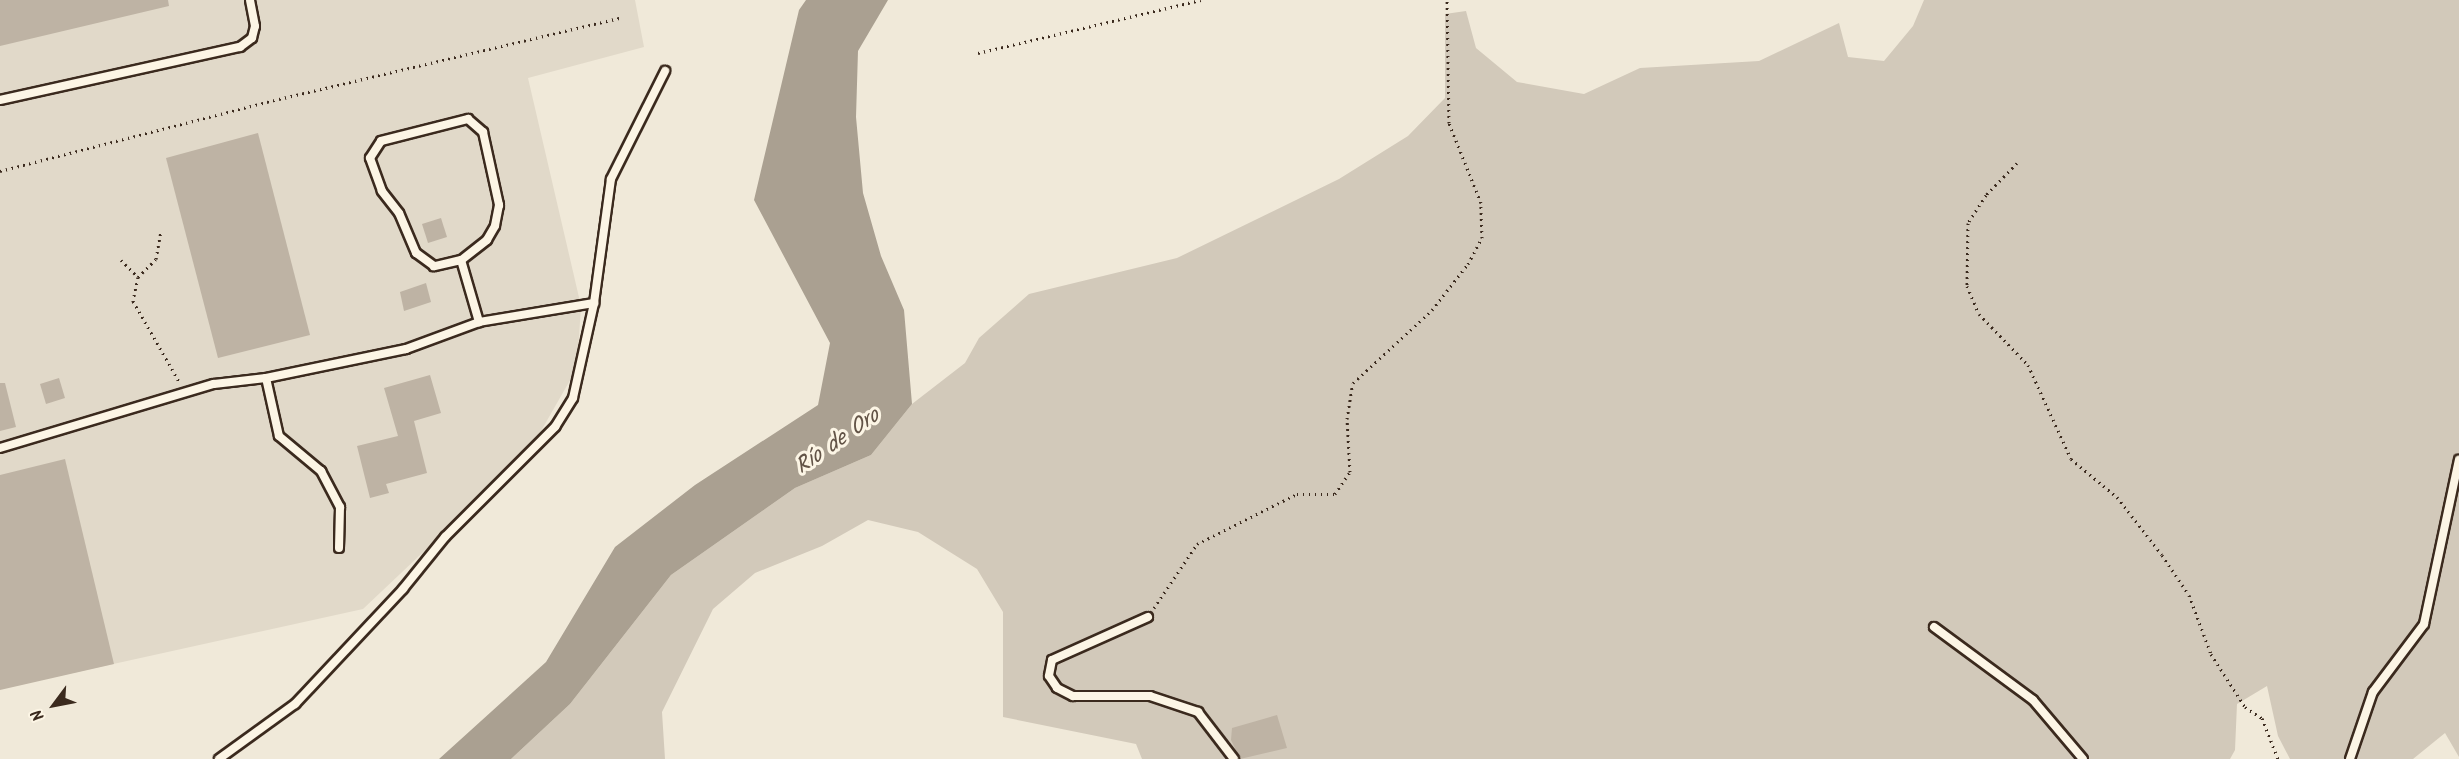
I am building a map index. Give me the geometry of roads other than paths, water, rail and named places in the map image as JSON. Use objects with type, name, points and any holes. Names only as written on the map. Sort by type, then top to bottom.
[{"type":"lane","points":[[0,100],[240,47],[252,38],[255,26],[250,0]]},
{"type":"lane","points":[[219,759],[295,704],[403,589],[445,537],[555,427],[573,398],[594,303],[611,179],[665,71]]},
{"type":"lane","points":[[468,119],[483,132],[499,205],[495,226],[487,240],[461,260],[434,266],[416,254],[399,213],[382,191],[370,158],[381,141],[468,119]]},
{"type":"lane","points":[[461,260],[479,322]]},
{"type":"lane","points":[[0,448],[214,384],[266,378],[406,349],[479,322],[594,303]]},
{"type":"lane","points":[[266,378],[279,436],[321,471],[340,507],[339,548]]},
{"type":"lane","points":[[2350,759],[2373,692],[2424,624],[2459,460]]},
{"type":"lane","points":[[1148,617],[1052,660],[1049,676],[1057,688],[1073,696],[1150,696],[1198,712],[1234,759]]},
{"type":"lane","points":[[1934,627],[2033,700],[2083,759]]},
{"type":"water","name":"Río de Oro","points":[[806,0],[888,0],[858,51],[856,117],[863,193],[881,256],[904,310],[912,404],[871,455],[795,488],[671,575],[570,704],[511,759],[439,759],[546,662],[615,547],[695,485],[818,405],[830,343],[754,200],[799,10]]}]
